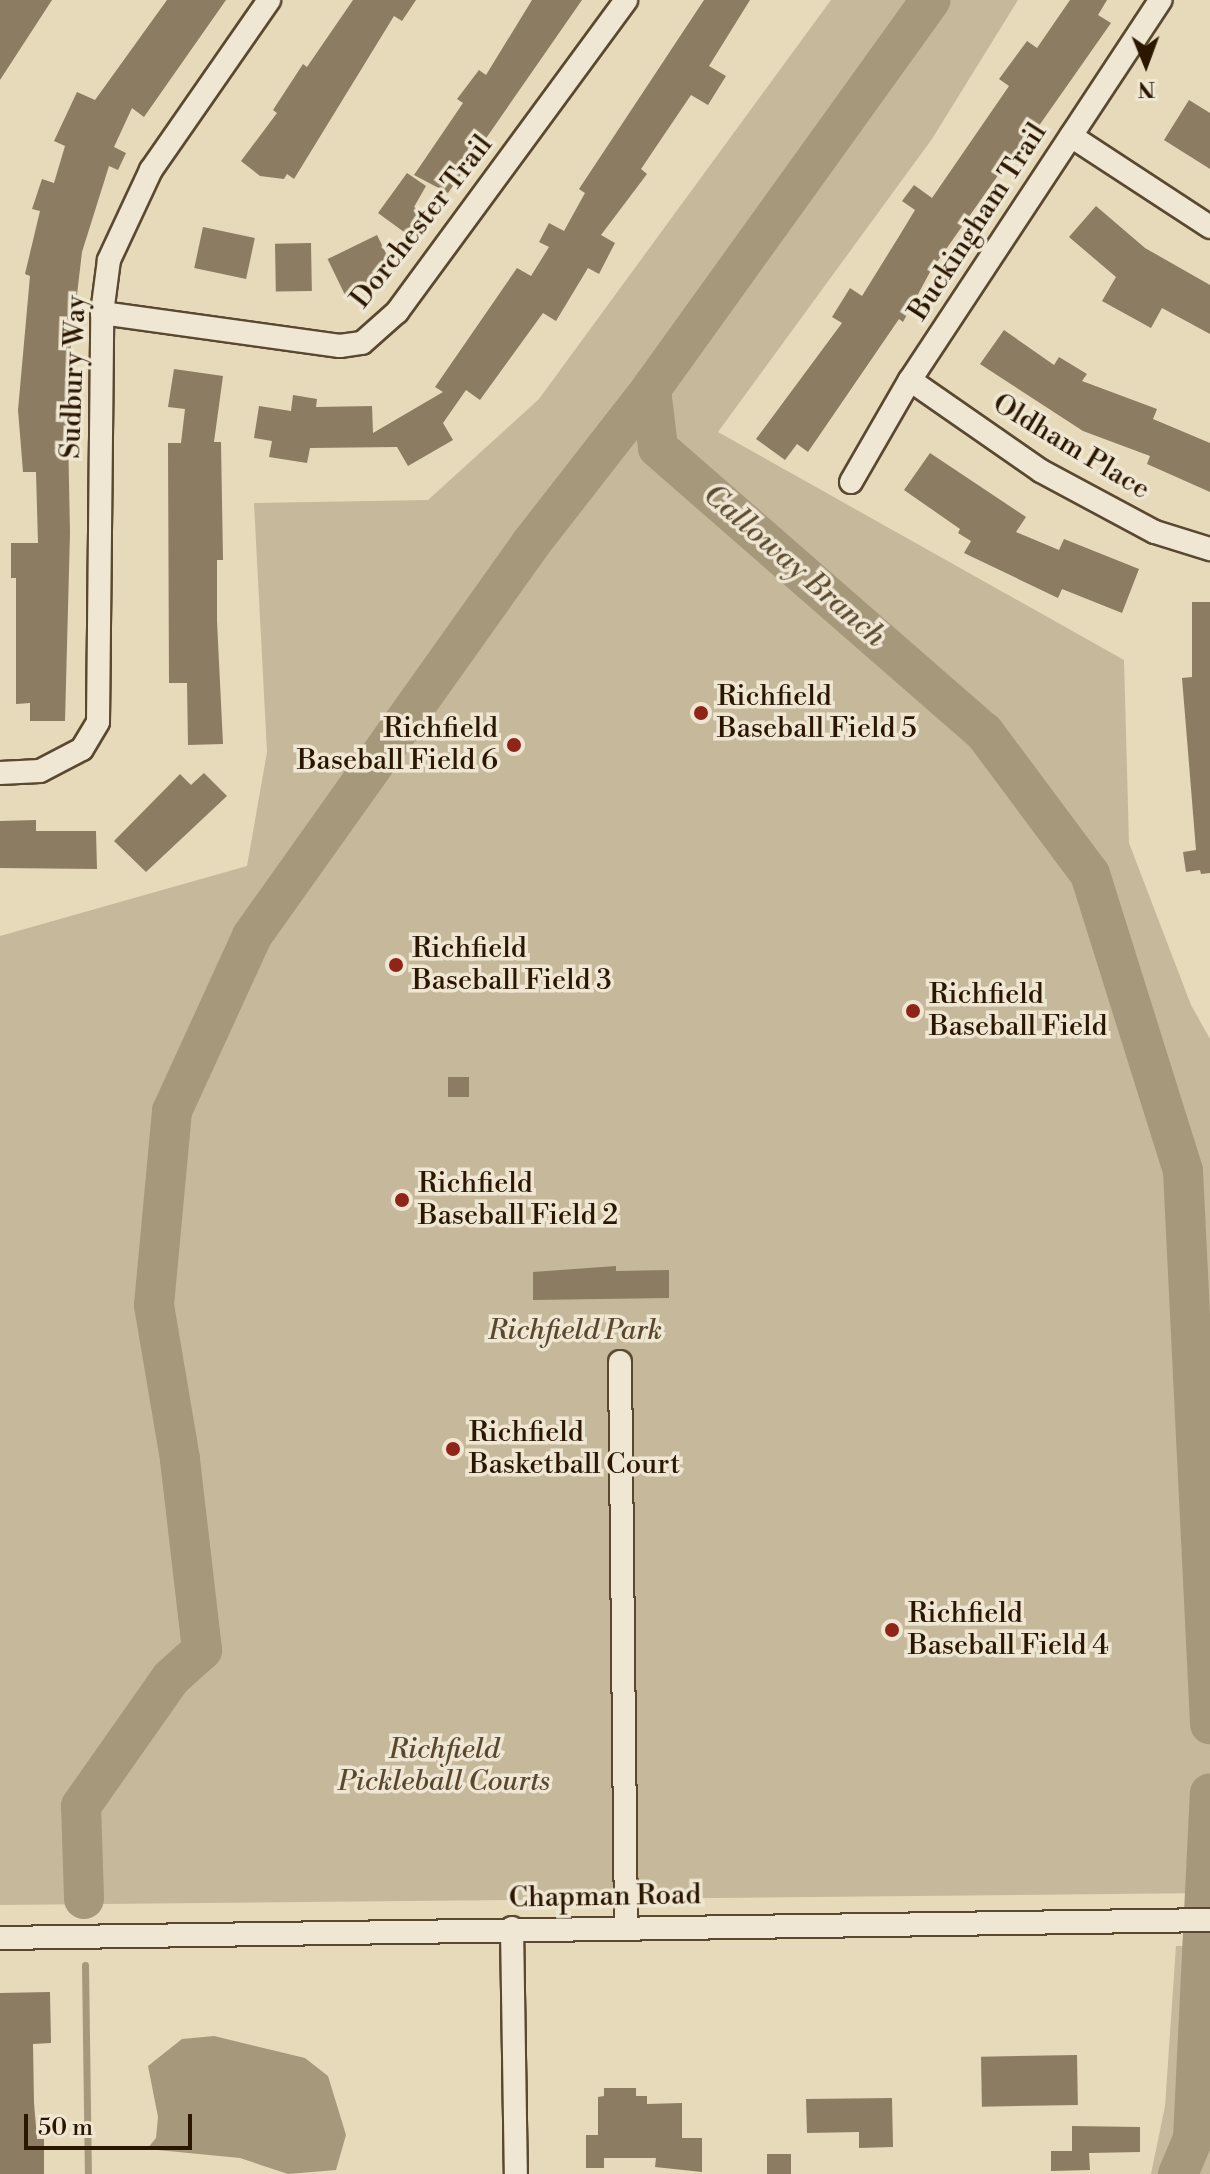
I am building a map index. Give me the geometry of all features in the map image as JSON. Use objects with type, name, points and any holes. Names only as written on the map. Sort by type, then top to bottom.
[{"type":"street","name":"Sudbury Way","points":[[0,773],[40,771],[82,749],[98,722],[102,313],[109,260],[151,170],[269,0]]},
{"type":"street","name":"Dorchester Trail","points":[[102,313],[340,346],[362,343],[397,312],[626,0]]},
{"type":"street","name":"Buckingham Trail","points":[[851,482],[910,380],[1161,0]]},
{"type":"street","points":[[1071,136],[1210,227]]},
{"type":"street","name":"Oldham Place","points":[[910,380],[1041,471],[1155,532],[1210,549]]},
{"type":"street","points":[[620,1362],[626,1926]]},
{"type":"street","name":"Chapman Road","points":[[0,1938],[626,1926],[1210,1920]]},
{"type":"street","points":[[512,1928],[516,2174]]},
{"type":"green space","name":"Richfield Park","points":[[831,0],[1018,0],[932,139],[718,432],[1124,660],[1129,843],[1191,1005],[1210,1039],[1210,1893],[0,1905],[0,936],[247,866],[267,752],[254,503],[428,500],[539,399]]},
{"type":"green space","points":[[1176,1946],[1210,1946],[1210,2174],[1151,2174],[1165,2106]]},
{"type":"shaded area","points":[[214,2036],[305,2058],[328,2076],[346,2135],[336,2170],[288,2174],[240,2158],[147,2149],[156,2138],[158,2117],[148,2066],[182,2039]]},
{"type":"building","points":[[0,0],[52,0],[0,80]]},
{"type":"building","points":[[167,0],[226,0],[144,117],[132,108],[114,147],[126,153],[118,170],[109,166],[82,252],[67,380],[70,533],[65,721],[30,721],[30,703],[16,704],[16,578],[11,578],[11,543],[38,543],[36,472],[23,472],[18,410],[30,276],[25,274],[40,211],[32,209],[42,179],[54,183],[65,146],[54,141],[77,92],[95,100]]},
{"type":"building","points":[[353,0],[416,0],[402,21],[394,16],[294,179],[287,174],[284,179],[260,176],[241,161],[277,113],[273,110],[303,64],[307,67]]},
{"type":"building","points":[[532,0],[582,0],[448,193],[414,175],[463,103],[457,99],[479,70],[486,75]]},
{"type":"building","points":[[704,0],[750,0],[709,66],[726,76],[708,105],[691,95],[641,169],[647,174],[601,235],[615,243],[599,274],[588,268],[556,321],[543,313],[480,400],[466,390],[443,423],[453,440],[408,466],[397,447],[310,448],[307,463],[269,457],[272,441],[254,438],[259,406],[291,411],[293,395],[317,399],[316,407],[372,406],[373,433],[443,392],[435,387],[517,268],[531,276],[549,247],[539,242],[549,223],[564,231],[585,193],[579,189]]},
{"type":"building","points":[[1070,0],[1107,0],[1098,15],[1111,23],[1010,167],[1006,164],[930,272],[903,322],[899,319],[808,452],[797,444],[785,460],[756,439],[842,323],[832,317],[850,288],[862,296],[898,238],[915,210],[902,201],[914,185],[932,198],[1009,86],[999,79],[1027,41],[1037,48]]},
{"type":"building","points":[[1189,100],[1210,113],[1210,169],[1164,140]]},
{"type":"building","points":[[407,173],[426,186],[414,207],[431,217],[415,240],[378,213]]},
{"type":"building","points":[[1096,206],[1145,248],[1210,285],[1210,334],[1162,308],[1151,328],[1102,301],[1116,277],[1069,237]]},
{"type":"building","points":[[203,227],[255,238],[246,279],[194,268]]},
{"type":"building","points":[[377,235],[395,272],[346,296],[328,259]]},
{"type":"building","points":[[311,243],[312,291],[276,292],[275,244]]},
{"type":"building","points":[[1004,330],[1054,365],[1059,357],[1087,374],[1082,381],[1157,409],[1153,419],[1210,443],[1210,492],[1147,464],[1150,456],[1083,431],[980,364]]},
{"type":"building","points":[[174,369],[223,376],[214,442],[221,442],[223,560],[217,560],[217,621],[223,744],[188,745],[187,683],[169,683],[168,443],[181,443],[185,409],[168,407]]},
{"type":"building","points":[[930,453],[1026,517],[1016,532],[1059,550],[1064,539],[1139,569],[1122,613],[1062,589],[1058,598],[964,553],[971,541],[958,533],[960,529],[904,490]]},
{"type":"building","points":[[1192,602],[1210,602],[1210,873],[1201,874],[1200,870],[1186,872],[1183,852],[1196,850],[1182,678],[1192,677]]},
{"type":"building","points":[[204,773],[227,796],[146,872],[114,841],[180,774],[191,785]]},
{"type":"building","points":[[36,820],[36,831],[96,831],[97,869],[0,868],[0,821]]},
{"type":"building","points":[[448,1077],[469,1077],[469,1097],[448,1097]]},
{"type":"building","points":[[616,1266],[616,1271],[669,1270],[669,1298],[533,1300],[533,1272]]},
{"type":"building","points":[[50,1992],[51,2043],[33,2044],[37,2139],[44,2139],[44,2174],[0,2174],[0,1993]]},
{"type":"building","points":[[1077,2055],[1078,2105],[982,2107],[981,2057]]},
{"type":"building","points":[[604,2088],[636,2088],[636,2096],[647,2096],[647,2104],[682,2103],[682,2138],[702,2138],[702,2172],[655,2167],[656,2158],[604,2158],[604,2168],[586,2168],[586,2135],[598,2135],[598,2097],[604,2096]]},
{"type":"building","points":[[892,2098],[893,2147],[859,2148],[859,2132],[807,2133],[806,2099]]},
{"type":"building","points":[[1072,2126],[1140,2127],[1140,2152],[1089,2153],[1090,2170],[1051,2171],[1051,2151],[1072,2151]]},
{"type":"building","points":[[767,2154],[791,2154],[791,2174],[767,2174]]},
{"type":"waterway","points":[[84,1899],[81,1806],[171,1678],[202,1650],[180,1459],[154,1305],[172,1111],[252,936],[532,542],[651,389],[931,0]]},
{"type":"waterway","name":"Calloway Branch","points":[[651,389],[658,448],[984,732],[1090,874],[1183,1171],[1210,1724]]},
{"type":"waterway","name":"Calloway Branch","points":[[1178,2174],[1193,2138],[1210,1793]]},
{"type":"waterway","points":[[85,1965],[88,2174]]},
{"type":"place","name":"Richfield Baseball Field 5","points":[[701,713]]},
{"type":"place","name":"Richfield Baseball Field 6","points":[[514,745]]},
{"type":"place","name":"Richfield Baseball Field 3","points":[[396,965]]},
{"type":"place","name":"Richfield Baseball Field","points":[[913,1011]]},
{"type":"place","name":"Richfield Baseball Field 2","points":[[402,1200]]},
{"type":"place","name":"Richfield Basketball Court","points":[[453,1449]]},
{"type":"place","name":"Richfield Baseball Field 4","points":[[892,1630]]},
{"type":"park label","name":"Richfield Pickleball Courts","points":[[444,1766]]}]
